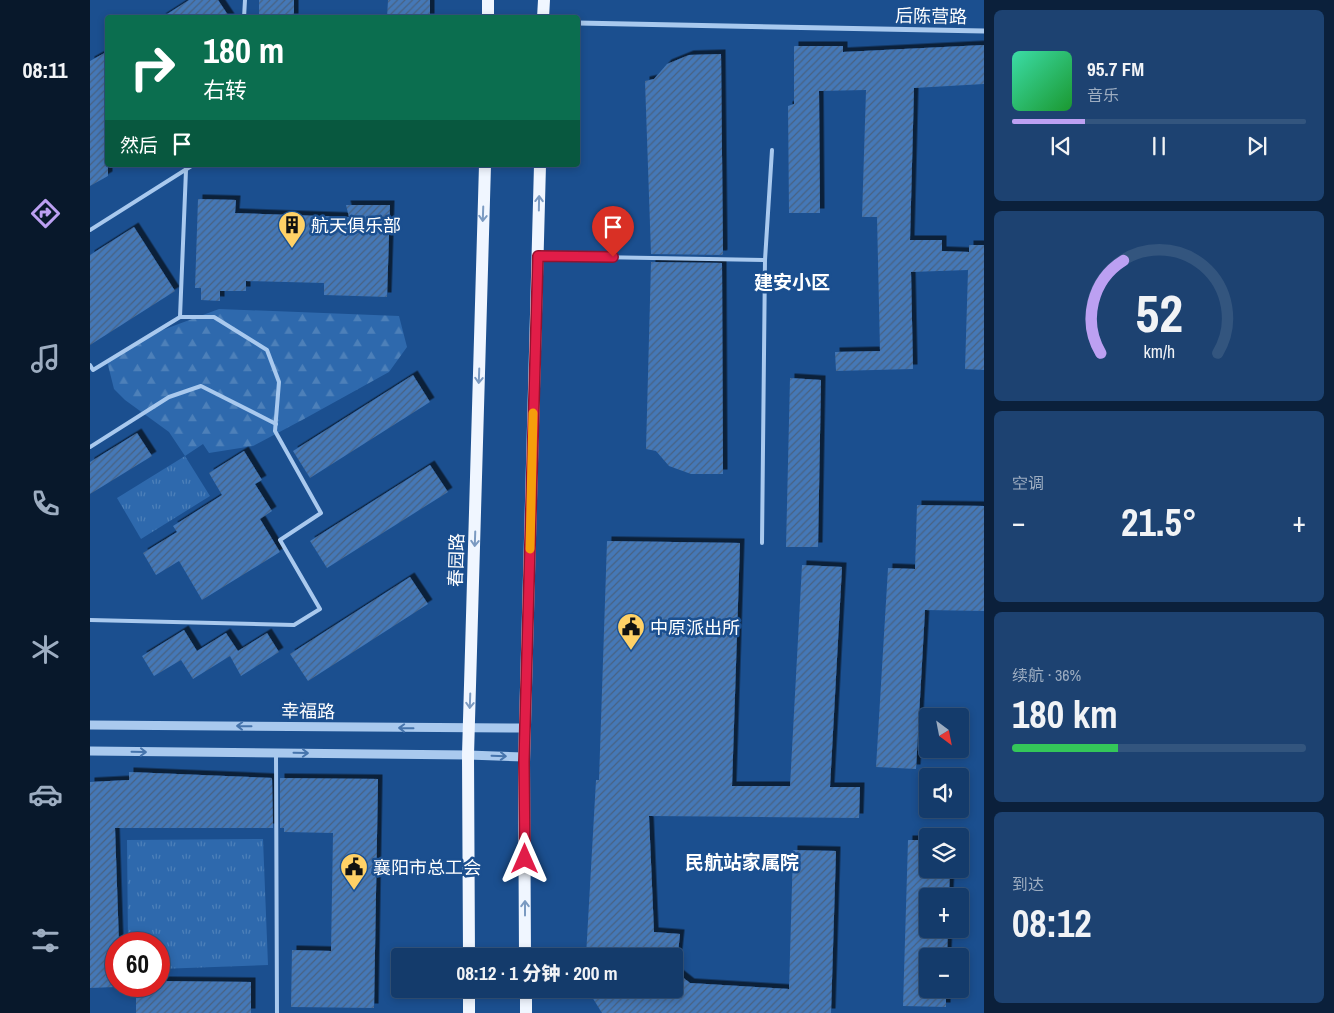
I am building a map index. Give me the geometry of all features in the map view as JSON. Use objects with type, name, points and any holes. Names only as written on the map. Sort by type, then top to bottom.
[{"type":"main road","points":[[488,0],[488,15]]},
{"type":"main road","points":[[543,15],[544,0]]},
{"type":"main road","name":"春园路","points":[[469,948],[468,755],[485,167]]},
{"type":"main road","points":[[525,948],[524,757],[540,167]]},
{"type":"main road","points":[[469,998],[469,1013]]},
{"type":"main road","points":[[526,998],[526,1013]]},
{"type":"street","name":"后陈营路","points":[[580,22],[984,31]]},
{"type":"street","name":"幸福路","points":[[90,724],[470,729],[525,728]]},
{"type":"street","points":[[90,751],[524,757]]},
{"type":"lane","points":[[244,0],[244,15]]},
{"type":"lane","points":[[762,543],[765,260],[772,150]]},
{"type":"lane","points":[[90,230],[190,167]]},
{"type":"lane","points":[[180,317],[186,170]]},
{"type":"lane","points":[[538,256],[765,260]]},
{"type":"lane","points":[[90,365],[93,370],[180,317],[214,317],[268,350],[279,382],[275,431],[321,513],[280,540],[320,609],[294,625],[90,620]]},
{"type":"lane","points":[[90,446],[170,397],[201,386],[276,424]]},
{"type":"lane","points":[[276,753],[278,1013]]},
{"type":"green space","points":[[219,309],[399,316],[407,347],[389,372],[253,446],[209,453],[203,444],[185,456],[169,432],[125,400],[114,389],[107,361],[149,335]]},
{"type":"green space","points":[[185,456],[210,496],[141,539],[117,498]]},
{"type":"green space","points":[[263,839],[268,965],[170,969],[170,932],[128,932],[127,840]]},
{"type":"building","points":[[189,0],[218,0],[228,15],[166,15]]},
{"type":"building","points":[[259,0],[294,0],[294,15],[259,15]]},
{"type":"building","points":[[388,0],[430,0],[430,15],[387,15]]},
{"type":"building","points":[[984,45],[984,84],[914,88],[910,240],[942,240],[942,251],[969,252],[969,245],[984,245],[984,370],[965,369],[968,270],[911,272],[913,369],[836,371],[835,352],[880,351],[877,217],[862,217],[866,90],[819,91],[820,213],[789,213],[788,106],[794,104],[794,46],[843,46],[843,52]]},
{"type":"building","points":[[105,53],[105,167],[108,167],[108,176],[90,186],[90,61]]},
{"type":"building","points":[[721,54],[723,254],[651,254],[645,81],[654,79],[667,64],[689,55]]},
{"type":"building","name":"航天俱乐部","points":[[198,199],[236,200],[235,213],[349,217],[346,205],[390,205],[387,297],[324,295],[324,283],[246,281],[246,291],[220,291],[220,301],[201,300],[201,288],[195,288]]},
{"type":"building","points":[[134,227],[175,291],[90,345],[90,255]]},
{"type":"building","points":[[651,262],[722,263],[723,474],[691,474],[669,466],[656,451],[646,449]]},
{"type":"building","points":[[413,375],[430,402],[310,478],[293,451]]},
{"type":"building","points":[[790,378],[821,380],[818,547],[786,547]]},
{"type":"building","points":[[137,433],[152,456],[90,494],[90,462]]},
{"type":"building","points":[[244,451],[262,480],[255,484],[272,511],[260,519],[280,552],[202,600],[179,561],[156,575],[143,553],[177,532],[173,526],[222,495],[209,473]]},
{"type":"building","points":[[430,465],[448,492],[327,568],[310,541]]},
{"type":"building","points":[[917,505],[984,506],[984,611],[925,610],[916,769],[876,767],[888,568],[915,569]]},
{"type":"building","points":[[607,541],[740,543],[732,786],[790,786],[802,565],[842,567],[830,787],[860,787],[859,818],[649,816],[654,932],[680,934],[679,948],[586,948],[596,780],[599,780]]},
{"type":"building","points":[[410,577],[428,604],[308,681],[290,654]]},
{"type":"building","points":[[184,630],[197,651],[226,633],[238,651],[267,633],[279,652],[241,676],[230,656],[193,679],[181,660],[154,676],[142,656]]},
{"type":"building","points":[[129,772],[272,778],[273,828],[115,828],[119,932],[105,932],[105,987],[90,988],[90,782],[129,780]]},
{"type":"building","name":"襄阳市总工会","points":[[280,778],[378,779],[374,1008],[291,1007],[292,950],[331,951],[333,833],[284,832],[284,828],[280,828]]},
{"type":"building","points":[[908,840],[919,840],[919,878],[950,878],[949,888],[919,888],[919,938],[948,938],[947,948],[919,948],[919,998],[946,998],[946,1007],[903,1006]]},
{"type":"building","points":[[793,850],[836,851],[831,1013],[602,1013],[593,998],[683,998],[683,978],[690,983],[789,989]]},
{"type":"building","points":[[170,981],[251,982],[251,1013],[136,1013],[136,997],[170,997]]},
{"type":"slow traffic","points":[[530,549],[533,413]]},
{"type":"place","name":"航天俱乐部","points":[[292,249]]},
{"type":"place","name":"中原派出所","points":[[631,651]]},
{"type":"place","name":"襄阳市总工会","points":[[354,891]]},
{"type":"district","name":"建安小区","points":[[792,282]]},
{"type":"district","name":"民航站家属院","points":[[742,862]]},
{"type":"route","points":[[525,859],[524,762],[538,256],[613,257]]}]
